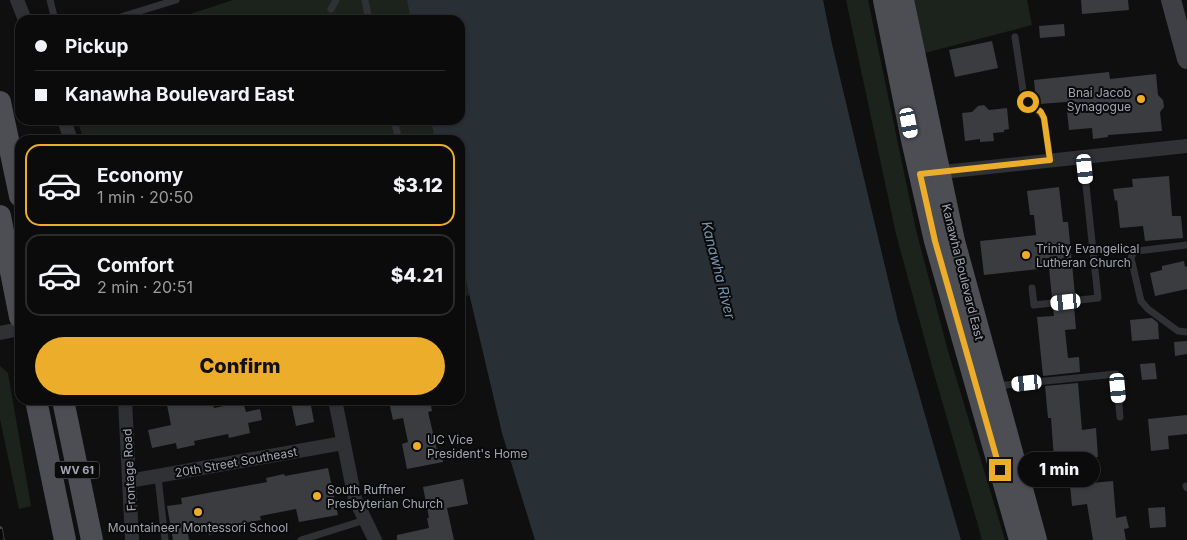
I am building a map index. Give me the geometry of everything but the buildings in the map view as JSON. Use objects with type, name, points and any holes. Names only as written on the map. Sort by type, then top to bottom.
[{"type":"main road","name":"Kanawha Boulevard East","points":[[884,0],[929,173],[954,241],[1036,540]]},
{"type":"main road","name":"Kanawha Boulevard East","points":[[903,0],[929,173],[935,241],[1020,540]]},
{"type":"main road","points":[[1171,0],[1187,59]]},
{"type":"main road","points":[[0,102],[15,172]]},
{"type":"main road","points":[[0,216],[15,292]]},
{"type":"main road","name":"WV 61","points":[[37,405],[65,540]]},
{"type":"main road","name":"WV 61","points":[[64,405],[92,540]]},
{"type":"street","points":[[17,0],[23,15]]},
{"type":"street","points":[[929,173],[1187,146]]},
{"type":"street","points":[[0,333],[15,330]]},
{"type":"street","name":"Frontage Road","points":[[125,405],[132,540]]},
{"type":"street","points":[[336,405],[355,498],[364,520],[376,540]]},
{"type":"street","name":"20th Street Southeast","points":[[129,481],[343,443]]},
{"type":"lane","points":[[50,0],[54,15]]},
{"type":"lane","points":[[126,15],[176,0]]},
{"type":"lane","points":[[331,9],[336,0]]},
{"type":"lane","points":[[365,0],[368,15]]},
{"type":"lane","points":[[1015,37],[1024,97],[1041,112],[1044,118],[1050,160]]},
{"type":"lane","points":[[1032,288],[1034,305],[1098,298],[1083,157]]},
{"type":"lane","points":[[1187,245],[1132,253],[1131,258],[1141,302],[1178,331],[1187,332]]},
{"type":"lane","points":[[993,386],[1116,374],[1120,417]]},
{"type":"lane","points":[[158,477],[164,540]]},
{"type":"lane","points":[[301,540],[364,520]]},
{"type":"shaded area","points":[[233,0],[408,0],[411,15],[187,15]]},
{"type":"shaded area","points":[[846,0],[868,0],[916,230],[948,351],[1005,540],[982,540],[896,234]]},
{"type":"shaded area","points":[[902,0],[1027,0],[1032,25],[913,56]]},
{"type":"shaded area","points":[[79,125],[434,125],[436,135],[82,135]]},
{"type":"shaded area","points":[[465,272],[470,295],[465,296]]},
{"type":"shaded area","points":[[0,366],[8,373],[31,506],[19,509],[0,419]]},
{"type":"water","name":"Kanawha River","points":[[407,0],[823,0],[898,321],[961,540],[535,540],[502,433],[465,276],[465,135],[434,135],[432,125],[465,125],[465,15],[410,15]]},
{"type":"railway","points":[[0,529],[2,540]]},
{"type":"place","name":"Bnai Jacob Synagogue","points":[[1141,99]]},
{"type":"place","name":"Trinity Evangelical Lutheran Church","points":[[1026,255]]},
{"type":"place","name":"UC Vice President's Home","points":[[417,446]]},
{"type":"place","name":"South Ruffner Presbyterian Church","points":[[317,496]]},
{"type":"place","name":"Mountaineer Montessori School","points":[[198,512]]},
{"type":"route","points":[[1000,470],[935,241],[920,174],[1050,160],[1044,118],[1041,112],[1028,102]]}]
